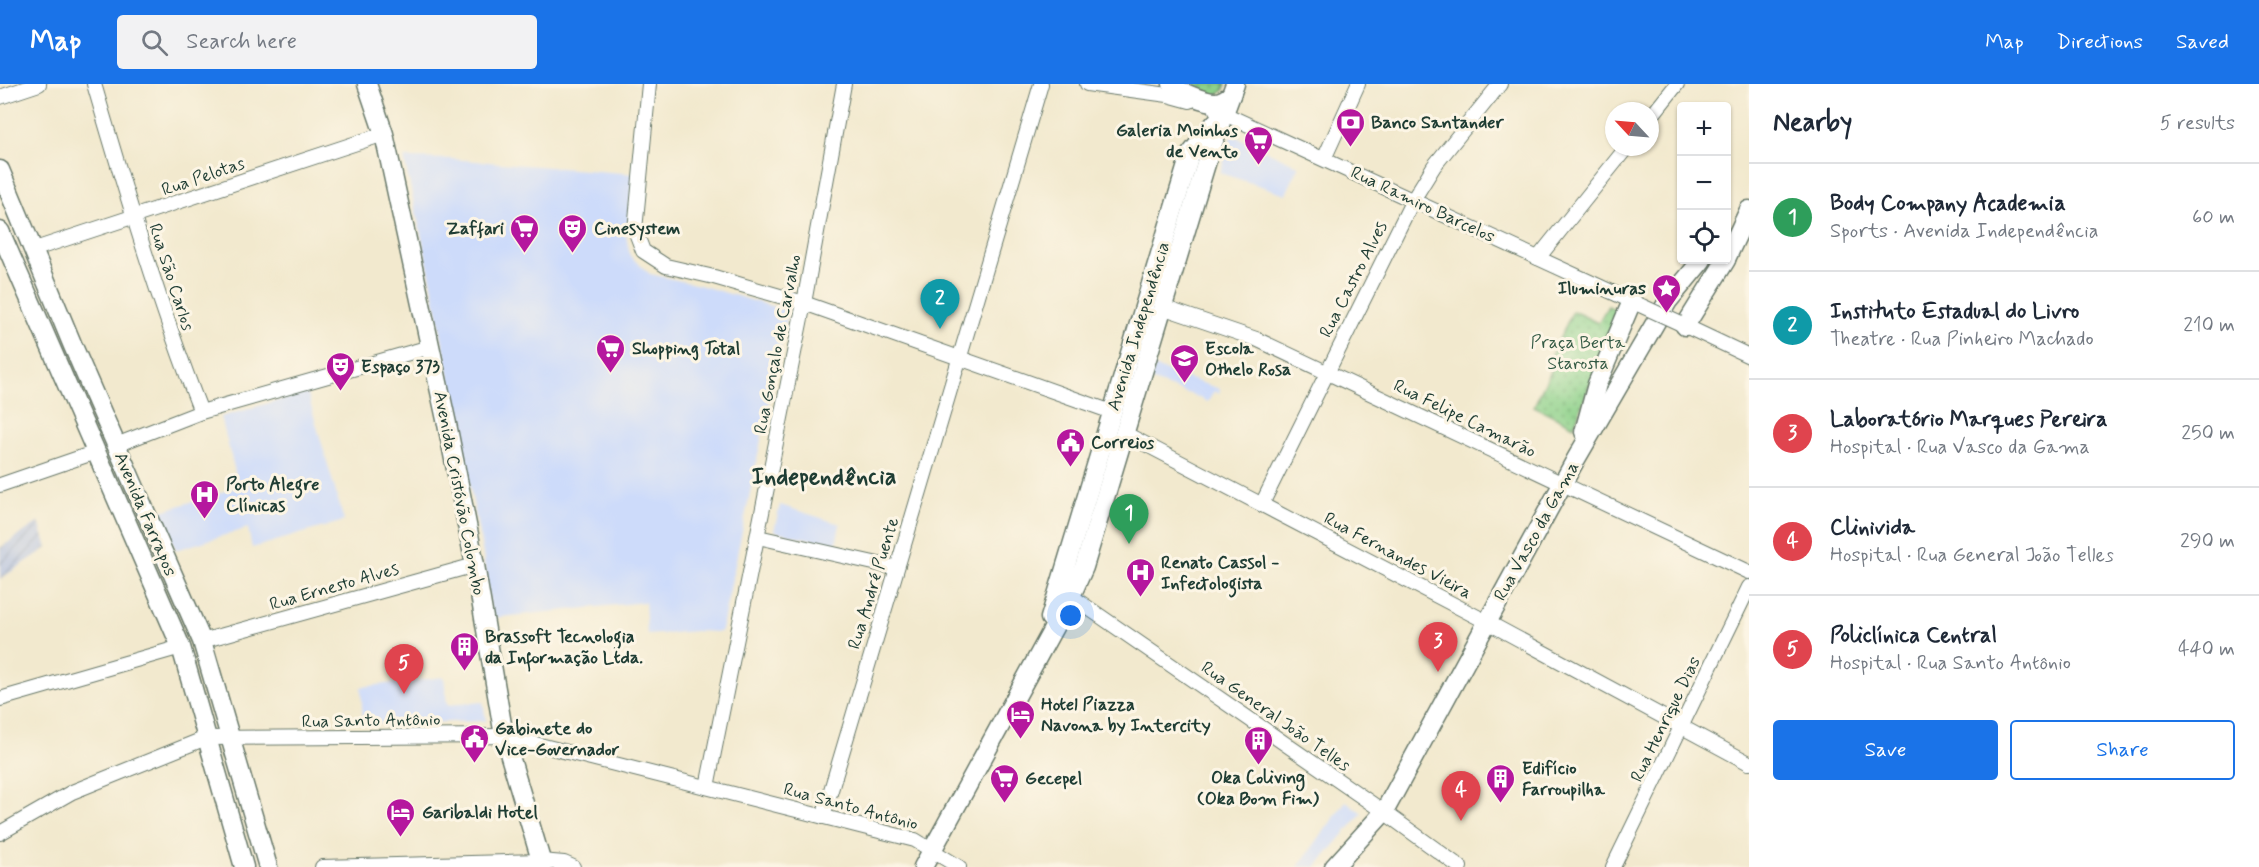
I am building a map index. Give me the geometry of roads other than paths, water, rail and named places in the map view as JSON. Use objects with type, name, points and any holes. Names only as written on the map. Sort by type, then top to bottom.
[{"type":"main road","name":"Avenida Cristóvão Colombo","points":[[367,84],[384,134],[430,347],[475,565],[504,736],[542,864]]},
{"type":"main road","name":"Rua Ramiro Barcelos","points":[[1171,88],[1213,102],[1220,101],[1233,89]]},
{"type":"main road","name":"Avenida Independência","points":[[923,867],[1071,596],[1083,567],[1162,308],[1233,89]]},
{"type":"main road","name":"Avenida Independência","points":[[1040,652],[1190,154],[1224,112]]},
{"type":"main road","name":"Avenida Farrapos","points":[[0,170],[32,250],[202,641],[233,740],[268,867]]},
{"type":"main road","points":[[1731,223],[1749,202]]},
{"type":"main road","points":[[1731,248],[1749,210]]},
{"type":"main road","name":"Avenida Farrapos","points":[[0,231],[5,256],[96,452],[181,647],[244,867]]},
{"type":"main road","name":"Rua Vasco da Gama","points":[[1334,867],[1384,812],[1576,459],[1668,301],[1699,264]]},
{"type":"main road","points":[[1682,325],[1723,264]]},
{"type":"main road","points":[[1576,459],[1597,384],[1637,304]]},
{"type":"street","points":[[0,97],[39,84]]},
{"type":"street","name":"Rua São Carlos","points":[[94,84],[133,218],[179,357],[201,412]]},
{"type":"street","points":[[649,84],[634,230],[643,251],[666,266],[714,277],[804,303],[1112,412]]},
{"type":"street","name":"Rua Gonçalo de Carvalho","points":[[707,787],[804,303],[844,84]]},
{"type":"street","name":"Rua André Puente","points":[[823,817],[1041,84]]},
{"type":"street","name":"Rua Ramiro Barcelos","points":[[1086,84],[1171,88],[1749,356]]},
{"type":"street","points":[[1324,159],[1358,84]]},
{"type":"street","name":"Rua Castro Alves","points":[[1262,504],[1413,200],[1434,166],[1500,84]]},
{"type":"street","points":[[1659,107],[1677,84]]},
{"type":"street","name":"Rua Pelotas","points":[[32,250],[384,134]]},
{"type":"street","points":[[1538,258],[1620,156]]},
{"type":"street","name":"Rua Felipe Camarão","points":[[1162,308],[1256,339],[1749,572]]},
{"type":"street","points":[[116,445],[201,412],[430,347]]},
{"type":"street","name":"Rua Fernandes Vieira","points":[[1124,433],[1487,622],[1749,763]]},
{"type":"street","points":[[0,485],[96,452]]},
{"type":"street","points":[[758,537],[896,568]]},
{"type":"street","name":"Rua Ernesto Alves","points":[[202,641],[475,565]]},
{"type":"street","name":"Rua Henrique Dias","points":[[1613,867],[1749,587]]},
{"type":"street","name":"Rua General João Telles","points":[[1071,596],[1460,867]]},
{"type":"street","points":[[0,699],[181,647]]},
{"type":"street","name":"Rua Santo Antônio","points":[[0,833],[72,792],[206,738],[233,740],[504,736],[915,840],[959,867]]},
{"type":"street","points":[[322,867],[564,863],[573,867]]},
{"type":"place","name":"Banco Santander","points":[[1350,148]]},
{"type":"place","name":"Galeria Moinhos de Vento","points":[[1259,166]]},
{"type":"place","name":"Zaffari","points":[[525,254]]},
{"type":"place","name":"Cinesystem","points":[[573,254]]},
{"type":"place","name":"Iluminuras","points":[[1667,314]]},
{"type":"place","name":"Instituto Estadual do Livro","points":[[940,329]]},
{"type":"place","name":"Shopping Total","points":[[611,374]]},
{"type":"place","name":"Escola Othelo Rosa","points":[[1184,384]]},
{"type":"place","name":"Espaço 373","points":[[340,392]]},
{"type":"place","name":"Correios","points":[[1070,468]]},
{"type":"place","name":"Porto Alegre Clínicas","points":[[205,520]]},
{"type":"place","name":"Body Company Academia","points":[[1129,544]]},
{"type":"place","name":"Renato Cassol - Infectologista","points":[[1140,598]]},
{"type":"place","name":"Brassoft Tecnologia da Informação Ltda.","points":[[464,672]]},
{"type":"place","name":"Laboratório Marques Pereira","points":[[1438,672]]},
{"type":"place","name":"Policlínica Central","points":[[404,694]]},
{"type":"place","name":"Hotel Piazza Navona by Intercity","points":[[1020,740]]},
{"type":"place","name":"Gabinete do Vice-Governador","points":[[474,764]]},
{"type":"place","name":"Oka Coliving (Oka Bom Fim)","points":[[1258,766]]},
{"type":"place","name":"Gecepel","points":[[1004,804]]},
{"type":"place","name":"Edifício Farroupilha","points":[[1501,804]]},
{"type":"place","name":"Clinivida","points":[[1461,821]]},
{"type":"place","name":"Garibaldi Hotel","points":[[401,838]]},
{"type":"district","name":"Independência","points":[[824,476]]},
{"type":"park label","name":"Praça Berta Starosta","points":[[1578,352]]}]
